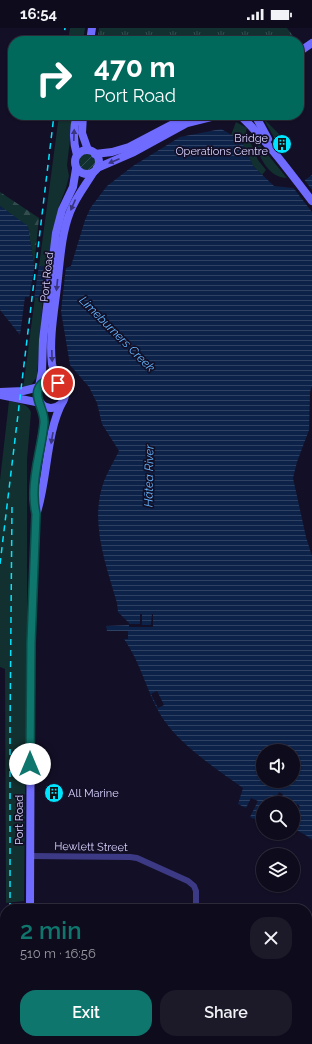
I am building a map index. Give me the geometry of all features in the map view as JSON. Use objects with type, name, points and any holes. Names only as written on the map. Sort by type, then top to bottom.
[{"type":"main road","points":[[76,120],[74,146],[77,155]]},
{"type":"main road","points":[[83,120],[82,134],[99,161],[95,170]]},
{"type":"main road","points":[[180,120],[129,147],[112,152],[82,151],[77,155],[74,164],[76,169],[84,174],[95,170],[134,152],[175,128],[199,120]]},
{"type":"main road","points":[[246,120],[277,155],[312,201]]},
{"type":"main road","points":[[259,120],[277,155]]},
{"type":"main road","name":"Port Road","points":[[36,514],[42,496],[52,433],[57,412],[64,397],[63,389],[52,365],[49,320],[57,249],[56,233],[62,210],[73,187],[76,169]]},
{"type":"main road","name":"Port Road","points":[[57,249],[76,197],[95,170]]},
{"type":"main road","name":"Port Road","points":[[30,904],[31,643],[36,514],[34,496],[44,423],[37,395],[42,371],[43,340],[49,320]]},
{"type":"main road","points":[[0,393],[23,391],[39,387],[46,381],[54,381],[63,389]]},
{"type":"main road","points":[[0,393],[40,403],[44,406],[52,408],[63,401]]},
{"type":"street","name":"Hewlett Street","points":[[30,856],[121,856],[137,858],[188,881],[194,886],[196,891],[196,904]]},
{"type":"green space","points":[[70,28],[85,28],[84,36],[69,36]]},
{"type":"green space","points":[[99,28],[287,28],[293,36],[98,36]]},
{"type":"green space","points":[[58,120],[72,120],[67,165],[69,176],[59,206],[47,267],[39,266]]},
{"type":"green space","points":[[264,120],[281,136],[276,141]]},
{"type":"green space","points":[[236,122],[247,128],[246,131],[258,160],[266,170],[262,175],[253,166],[241,140],[231,135]]},
{"type":"green space","points":[[250,133],[287,178],[279,177],[267,168]]},
{"type":"green space","points":[[87,153],[93,156],[96,162],[93,168],[87,171],[81,168],[78,162],[81,156]]},
{"type":"green space","points":[[0,192],[39,218],[34,265],[28,227],[0,206]]},
{"type":"green space","points":[[35,297],[43,298],[37,377],[30,386],[23,389]]},
{"type":"green space","points":[[9,401],[25,405],[31,412],[27,460],[24,901],[6,903],[5,669],[0,667],[0,480]]},
{"type":"water","points":[[221,129],[241,140],[253,166],[274,186],[293,188],[312,175],[312,386],[310,392],[309,430],[297,462],[293,478],[306,537],[312,556],[312,840],[300,832],[300,796],[282,796],[283,794],[279,792],[277,796],[256,796],[256,800],[251,798],[246,808],[238,804],[243,788],[198,755],[176,735],[160,714],[135,657],[124,639],[128,639],[128,631],[107,631],[106,626],[129,625],[129,623],[118,612],[101,543],[98,512],[104,481],[119,451],[102,424],[97,403],[89,387],[70,365],[60,305],[43,298],[25,297],[20,335],[0,310],[0,206],[28,226],[34,265],[64,269],[71,266],[85,220],[91,207],[107,186],[133,166],[180,137]]},
{"type":"water","points":[[256,805],[256,820],[250,817]]},
{"type":"pier","points":[[303,178],[312,190],[312,212],[292,186]]},
{"type":"pier","points":[[35,264],[39,264],[34,299],[29,299]]},
{"type":"pier","points":[[48,265],[66,266],[60,320],[58,306],[44,301]]},
{"type":"pier","points":[[140,614],[142,614],[142,625],[151,625],[153,614],[153,627],[129,627],[129,624],[140,624]]},
{"type":"pier","points":[[157,691],[164,705],[158,708],[151,694]]},
{"type":"railway","points":[[64,36],[65,28]]},
{"type":"railway","points":[[0,564],[53,120]]},
{"type":"railway","points":[[10,904],[12,506]]},
{"type":"place","name":"Bridge Operations Centre","points":[[282,144]]},
{"type":"place","name":"All Marine","points":[[54,793]]},
{"type":"route","points":[[30,764],[31,643],[36,514],[34,496],[44,423],[43,411],[37,395],[39,387],[46,381],[50,380],[58,383]]},
{"type":"water label","name":"Limeburners Creek","points":[[117,334]]},
{"type":"water label","name":"Hātea River","points":[[149,476]]}]
